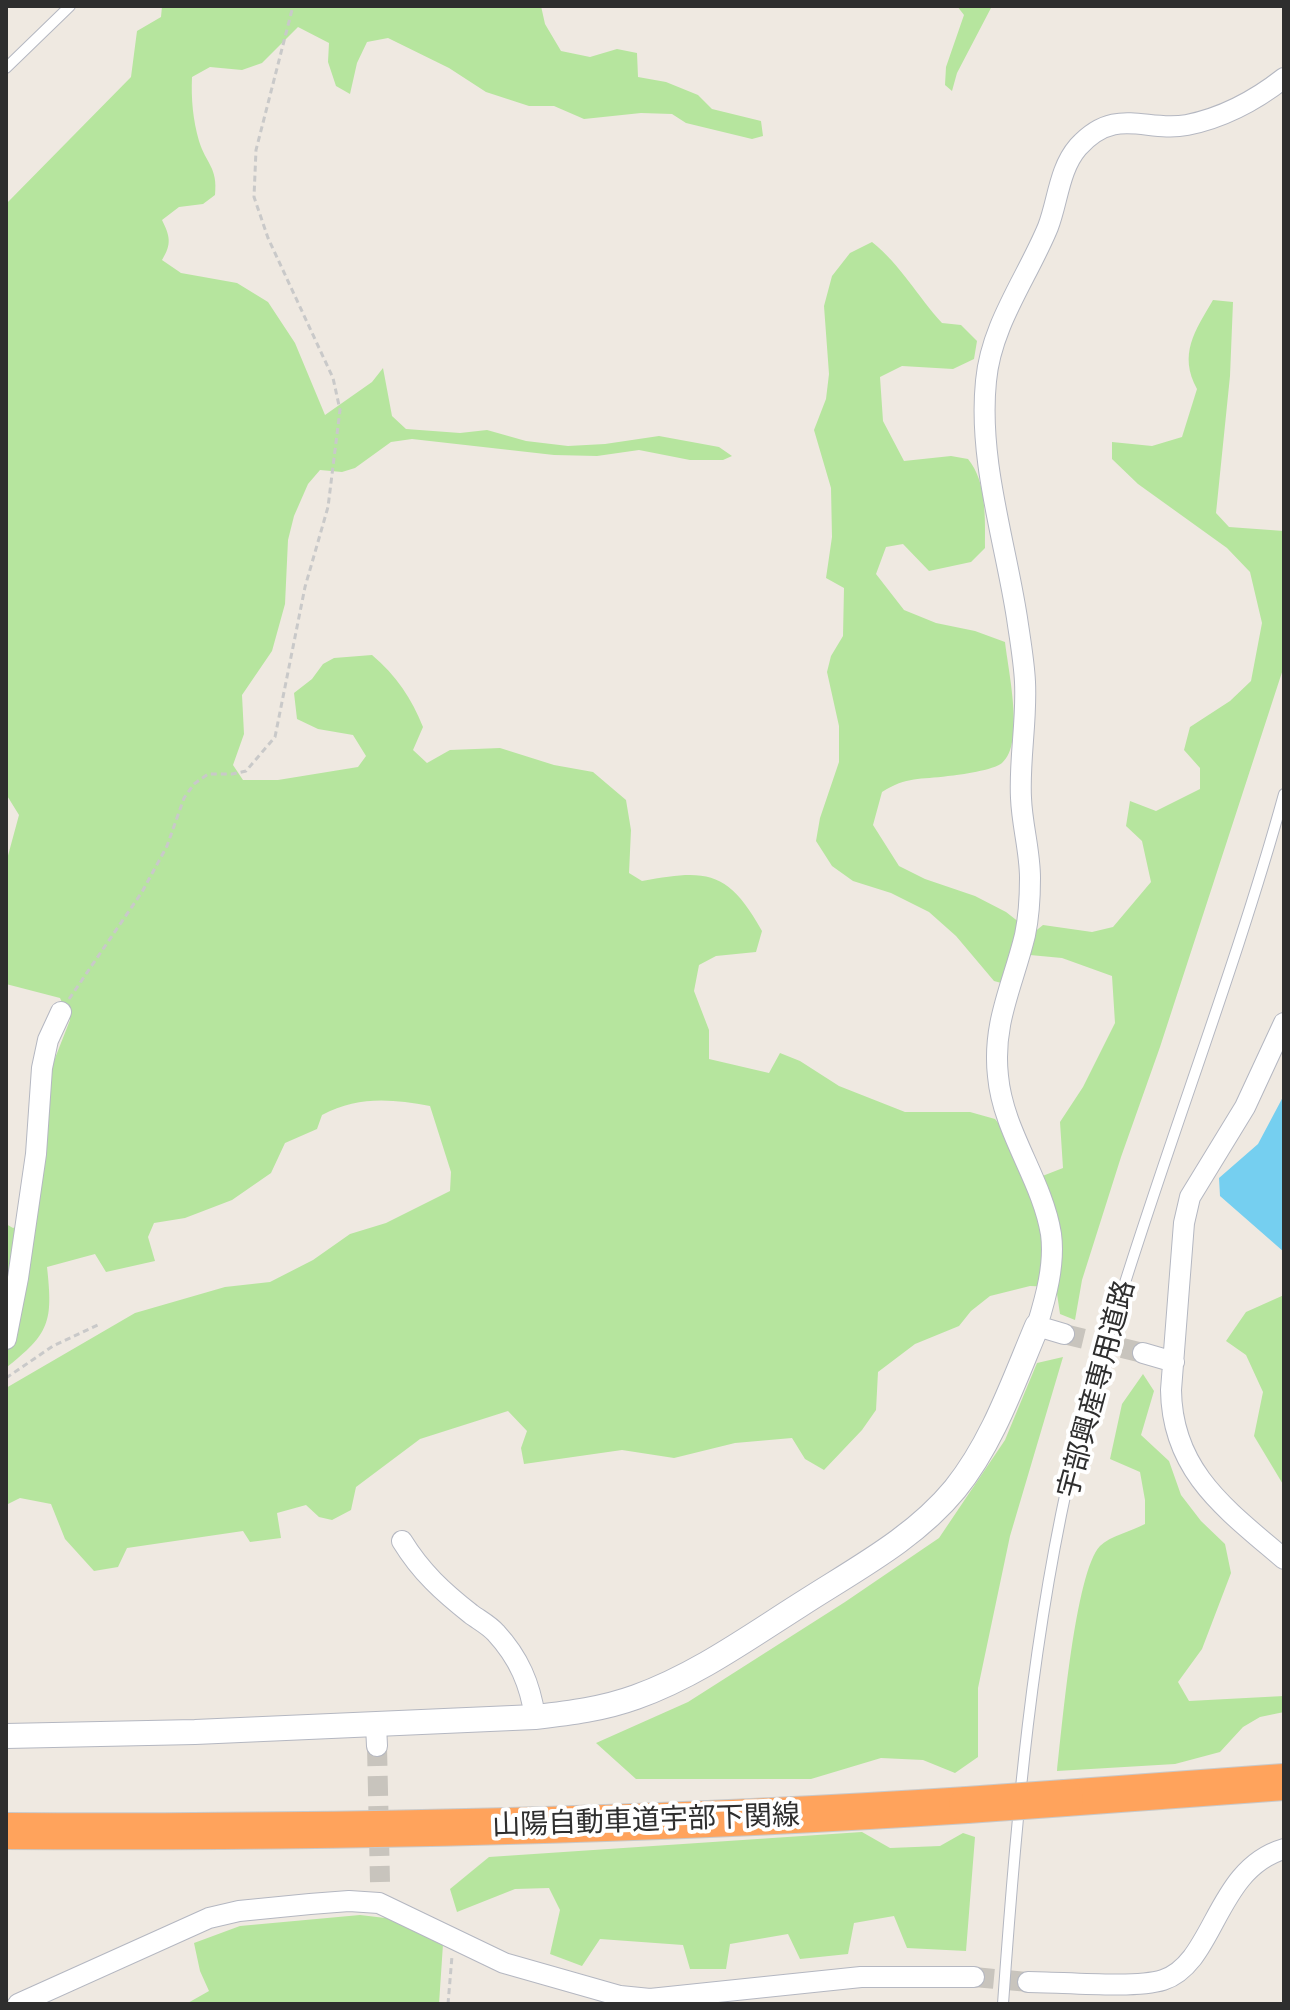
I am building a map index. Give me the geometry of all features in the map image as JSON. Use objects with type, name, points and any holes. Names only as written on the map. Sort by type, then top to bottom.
[{"type":"highway","name":"山陽自動車道宇部下関線","points":[[6,1831],[457,1826],[808,1816],[1284,1782]]},
{"type":"street","points":[[6,1736],[195,1732],[376,1736],[591,1710],[638,1697],[695,1670],[899,1540],[929,1516],[955,1488],[973,1463],[1008,1394],[1037,1326],[1049,1277],[1051,1236],[1043,1203],[1006,1110],[998,1080],[997,1031],[1027,922],[1030,869],[1021,799],[1025,683],[988,456],[986,378],[1009,304],[1048,227],[1069,159],[1081,144],[1117,123],[1183,126],[1215,117],[1248,103],[1284,78]]},
{"type":"street","points":[[6,1339],[36,1154],[42,1068],[48,1040],[61,1012]]},
{"type":"street","points":[[1284,1023],[1245,1107],[1190,1197],[1184,1223],[1172,1416],[1188,1461],[1208,1489],[1228,1511],[1284,1559]]},
{"type":"street","points":[[1037,1326],[1064,1334]]},
{"type":"street","points":[[1143,1353],[1174,1362]]},
{"type":"street","points":[[402,1541],[434,1584],[495,1631],[520,1664],[531,1688],[535,1717]]},
{"type":"street","points":[[1028,1982],[1142,1983],[1163,1980],[1175,1974],[1190,1961],[1237,1880],[1262,1858],[1284,1849]]},
{"type":"street","points":[[379,1903],[380,1882]]},
{"type":"street","points":[[18,2004],[209,1918],[239,1911],[349,1901],[379,1903],[504,1963],[620,1996],[650,1999],[861,1977],[974,1977]]},
{"type":"lane","points":[[6,68],[70,6]]},
{"type":"lane","name":"宇部興産専用道路","points":[[1003,2004],[1023,1746],[1041,1624],[1075,1450],[1129,1268],[1232,967],[1284,794]]},
{"type":"path","points":[[61,1012],[142,892],[167,846],[184,798],[194,784],[208,774],[246,771],[275,737],[305,587],[328,507],[340,410],[333,378],[268,238],[254,197],[256,150],[293,6]]},
{"type":"path","points":[[6,1378],[53,1346],[100,1324]]},
{"type":"path","points":[[448,2004],[455,1940]]},
{"type":"green space","points":[[162,6],[541,6],[545,24],[561,51],[590,57],[617,49],[637,53],[638,77],[666,82],[698,95],[712,109],[761,121],[763,136],[752,139],[686,123],[672,114],[641,113],[584,119],[554,106],[529,106],[486,92],[449,68],[388,38],[367,42],[357,63],[350,94],[336,86],[328,62],[329,43],[298,27],[262,63],[242,70],[210,67],[192,77],[195,125],[213,172],[215,195],[203,204],[179,207],[162,220],[169,240],[162,260],[181,273],[237,283],[268,302],[295,343],[325,415],[372,382],[383,368],[392,416],[406,429],[460,433],[487,430],[526,441],[568,446],[659,436],[719,447],[732,456],[723,460],[690,460],[639,450],[597,456],[554,455],[412,439],[391,442],[355,468],[342,472],[320,470],[308,484],[294,516],[288,540],[285,604],[272,651],[242,695],[244,734],[233,765],[243,780],[278,780],[358,767],[366,756],[353,735],[318,729],[297,719],[294,693],[312,679],[323,664],[334,658],[372,655],[396,679],[414,707],[423,727],[413,750],[427,763],[450,750],[500,748],[554,765],[593,772],[626,800],[631,830],[629,873],[642,881],[700,875],[726,885],[738,896],[762,931],[756,952],[716,956],[699,965],[694,991],[709,1030],[709,1059],[769,1073],[780,1053],[800,1061],[839,1086],[905,1112],[970,1112],[995,1119],[1010,1138],[1027,1182],[1063,1168],[1060,1122],[1083,1087],[1115,1023],[1112,976],[1062,958],[1030,955],[1016,987],[994,981],[956,936],[929,912],[891,893],[853,881],[832,866],[816,841],[820,818],[839,762],[839,726],[827,672],[831,656],[843,636],[844,588],[826,578],[832,537],[831,488],[814,430],[826,399],[829,374],[824,306],[832,276],[850,253],[872,242],[891,260],[942,323],[961,325],[977,341],[974,359],[953,369],[902,366],[880,377],[883,421],[904,461],[951,456],[968,459],[974,468],[984,501],[985,548],[971,562],[929,571],[903,544],[886,547],[876,574],[904,610],[936,623],[975,631],[1005,642],[1013,706],[1013,740],[1009,753],[998,766],[906,781],[882,792],[873,825],[899,866],[925,879],[975,896],[1006,912],[1033,933],[1043,925],[1092,932],[1113,927],[1151,882],[1142,841],[1126,826],[1130,801],[1156,811],[1200,789],[1200,768],[1184,750],[1190,727],[1230,701],[1251,681],[1262,623],[1250,572],[1227,548],[1138,484],[1112,459],[1112,442],[1152,446],[1182,437],[1197,389],[1189,365],[1191,343],[1213,300],[1233,302],[1230,376],[1216,513],[1229,527],[1284,531],[1284,666],[1121,1157],[1082,1280],[1075,1320],[1060,1314],[1056,1287],[1030,1286],[990,1296],[971,1311],[959,1326],[915,1344],[878,1372],[876,1410],[862,1430],[824,1470],[805,1459],[792,1438],[735,1443],[674,1458],[622,1450],[524,1464],[521,1448],[527,1431],[508,1411],[420,1439],[356,1487],[351,1510],[332,1520],[319,1517],[306,1505],[277,1513],[281,1538],[250,1542],[243,1531],[127,1548],[118,1567],[94,1571],[65,1539],[51,1504],[20,1498],[6,1505],[6,1388],[135,1313],[225,1287],[270,1282],[313,1260],[350,1234],[386,1223],[450,1191],[451,1172],[430,1106],[375,1101],[335,1109],[322,1115],[317,1129],[285,1143],[271,1173],[232,1200],[185,1218],[154,1223],[148,1237],[155,1261],[106,1272],[95,1254],[47,1267],[49,1301],[45,1325],[32,1345],[6,1368],[6,1224],[13,1228],[33,1220],[50,1071],[70,1020],[60,998],[6,984],[6,863],[19,815],[6,794],[6,204],[131,77],[137,31],[161,17]]},
{"type":"green space","points":[[957,6],[992,6],[957,73],[952,91],[945,85],[946,67],[964,15]]},
{"type":"green space","points":[[1284,1295],[1284,1486],[1254,1436],[1263,1392],[1246,1355],[1226,1341],[1246,1312]]},
{"type":"green space","points":[[1063,1357],[1010,1536],[978,1688],[978,1757],[955,1773],[923,1760],[881,1758],[811,1779],[636,1779],[596,1743],[688,1702],[939,1538],[1005,1440],[1037,1363]]},
{"type":"green space","points":[[1143,1374],[1154,1391],[1141,1435],[1169,1461],[1181,1495],[1201,1521],[1225,1544],[1231,1573],[1202,1649],[1178,1682],[1189,1701],[1284,1696],[1284,1712],[1260,1717],[1243,1727],[1220,1752],[1175,1764],[1057,1771],[1071,1652],[1083,1586],[1091,1561],[1104,1542],[1145,1524],[1140,1472],[1110,1459],[1122,1404]]},
{"type":"green space","points":[[862,1832],[890,1848],[940,1846],[963,1833],[975,1837],[966,1951],[907,1948],[894,1916],[854,1923],[848,1954],[800,1959],[788,1934],[730,1944],[726,1969],[690,1969],[683,1945],[600,1939],[582,1966],[550,1954],[560,1910],[549,1888],[515,1889],[457,1912],[450,1889],[489,1857]]},
{"type":"green space","points":[[360,1915],[402,1920],[443,1944],[439,2004],[186,2004],[209,1991],[200,1971],[194,1943],[240,1926]]},
{"type":"water","points":[[1284,1095],[1284,1252],[1220,1196],[1219,1178],[1258,1144]]},
{"type":"tunnel","points":[[1064,1334],[1143,1353]]},
{"type":"tunnel","points":[[377,1746],[380,1882]]},
{"type":"tunnel","points":[[974,1977],[1028,1982]]}]
